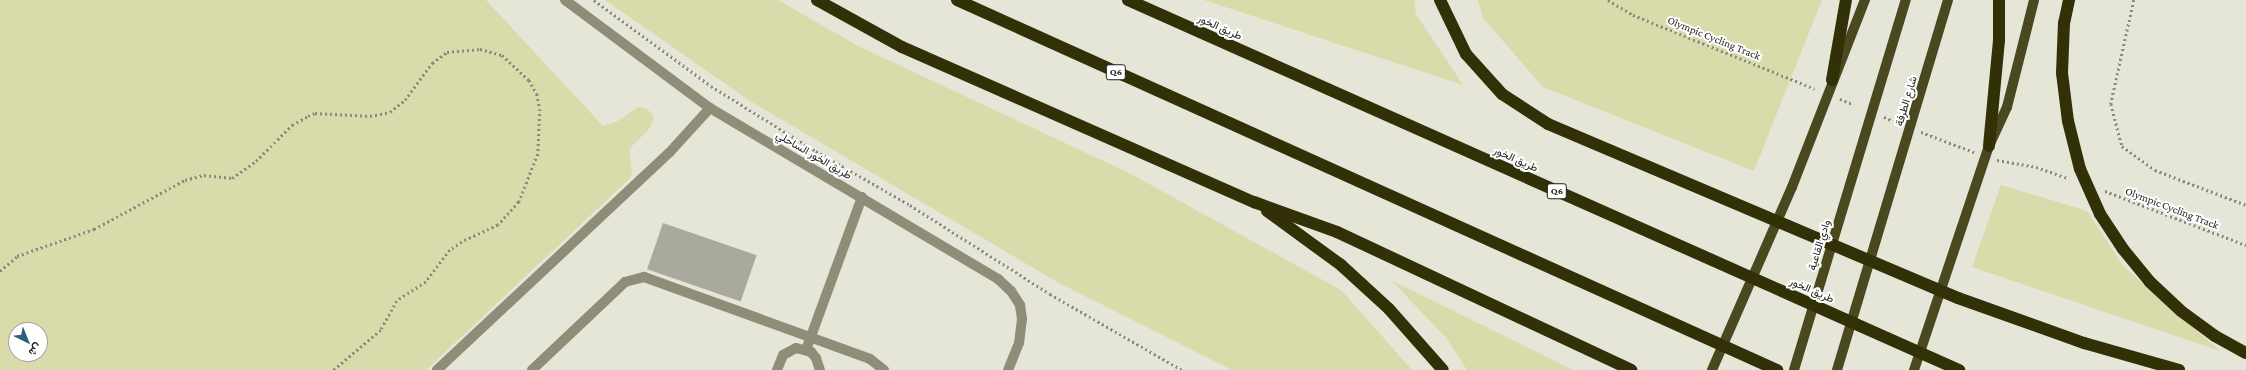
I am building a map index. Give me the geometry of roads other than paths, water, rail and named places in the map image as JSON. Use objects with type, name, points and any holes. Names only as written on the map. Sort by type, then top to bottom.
[{"type":"highway","points":[[817,0],[902,47],[1254,202],[1337,232],[1631,370]]},
{"type":"highway","name":"Q6","points":[[957,0],[1777,370]]},
{"type":"highway","name":"طريق الخور","points":[[1128,0],[1959,370]]},
{"type":"highway","points":[[1440,0],[1466,54],[1502,94],[1548,124],[1958,298],[2084,343],[2179,370]]},
{"type":"highway","points":[[1832,80],[1846,0]]},
{"type":"highway","points":[[1989,146],[1999,41],[1999,0]]},
{"type":"highway","points":[[2069,0],[2064,24],[2062,72],[2068,121],[2080,169],[2100,214],[2123,249],[2150,282],[2181,311],[2215,336],[2246,353]]},
{"type":"highway","points":[[1254,202],[1341,264],[1389,309],[1443,370]]},
{"type":"main road","points":[[1712,370],[1792,187],[1864,0]]},
{"type":"main road","name":"وادي القاعية","points":[[1794,370],[1906,0]]},
{"type":"main road","name":"شارع الطرفة","points":[[1837,370],[1948,0]]},
{"type":"main road","points":[[1914,370],[1954,246],[1989,146],[2007,107],[2034,0]]},
{"type":"street","name":"طريق الخور الساحلي","points":[[565,0],[710,108],[998,279],[1011,291],[1020,305],[1022,319],[1019,343],[1008,370]]},
{"type":"street","points":[[437,370],[669,153],[710,108]]},
{"type":"street","points":[[806,350],[862,197]]},
{"type":"street","points":[[532,370],[620,287],[637,278],[650,278],[876,362],[884,370]]},
{"type":"street","points":[[776,370],[778,360],[789,350],[806,350],[816,358],[820,370]]}]
